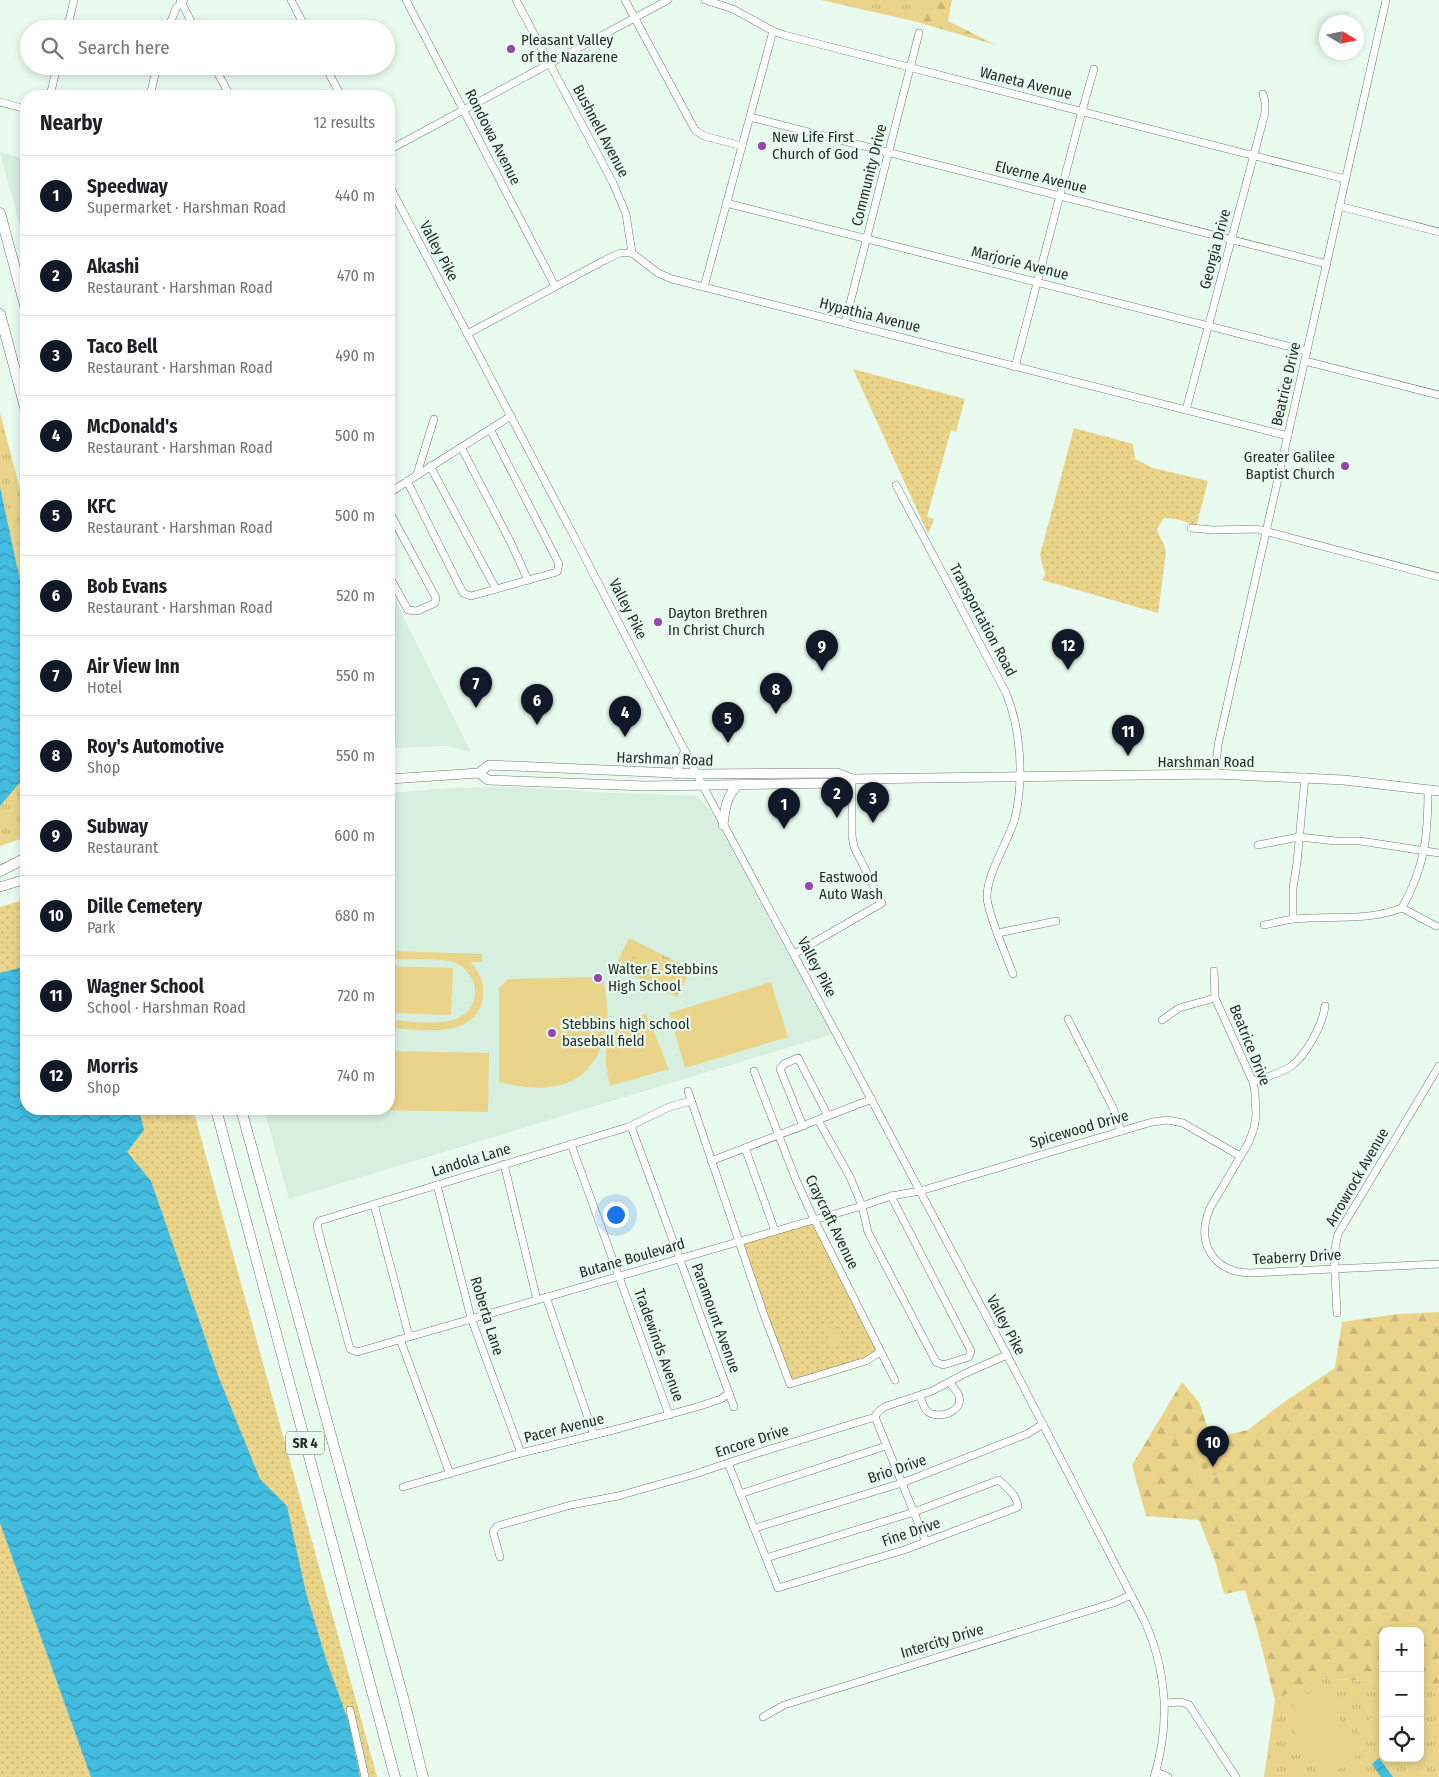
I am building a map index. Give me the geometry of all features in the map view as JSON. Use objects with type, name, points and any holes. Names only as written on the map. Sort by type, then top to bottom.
[{"type":"highway","points":[[0,213],[20,287]]},
{"type":"highway","points":[[0,314],[20,389]]},
{"type":"highway","points":[[0,871],[20,861]]},
{"type":"highway","name":"SR 4","points":[[218,1115],[395,1777]]},
{"type":"highway","name":"SR 4","points":[[243,1115],[403,1697],[423,1777]]},
{"type":"highway","points":[[250,1115],[254,1156]]},
{"type":"main road","points":[[675,774],[685,752]]},
{"type":"main road","name":"Harshman Road","points":[[395,779],[479,773],[489,765],[675,774],[837,773],[852,779]]},
{"type":"main road","name":"Harshman Road","points":[[479,773],[488,780],[645,786],[840,783],[852,779],[1215,774],[1305,777],[1439,791]]},
{"type":"main road","points":[[723,825],[726,802],[732,790],[738,786]]},
{"type":"main road","points":[[0,871],[20,865]]},
{"type":"main road","points":[[0,888],[20,881]]},
{"type":"street","points":[[69,20],[74,0]]},
{"type":"street","points":[[291,0],[301,20]]},
{"type":"street","name":"Rondowa Avenue","points":[[406,0],[555,286]]},
{"type":"street","name":"Bushnell Avenue","points":[[516,0],[620,198],[629,228],[632,253]]},
{"type":"street","points":[[625,0],[695,130],[704,136],[742,146]]},
{"type":"street","points":[[395,147],[668,0]]},
{"type":"street","name":"Waneta Avenue","points":[[705,0],[733,9],[772,31],[1346,179]]},
{"type":"street","name":"Beatrice Drive","points":[[1215,774],[1218,745],[1386,0]]},
{"type":"street","points":[[171,20],[181,1]]},
{"type":"street","points":[[181,1],[190,20]]},
{"type":"street","points":[[704,287],[772,31]]},
{"type":"street","name":"Community Drive","points":[[845,323],[920,33]]},
{"type":"street","points":[[1015,367],[1094,70]]},
{"type":"street","points":[[52,90],[56,75]]},
{"type":"street","points":[[151,90],[155,75]]},
{"type":"street","points":[[219,75],[227,90]]},
{"type":"street","points":[[330,75],[338,90]]},
{"type":"street","name":"Georgia Drive","points":[[1186,410],[1265,112],[1263,94]]},
{"type":"street","points":[[0,102],[20,107]]},
{"type":"street","name":"Elverne Avenue","points":[[750,117],[1326,264]]},
{"type":"street","name":"Valley Pike","points":[[395,196],[616,615],[702,786],[794,954],[1007,1355],[1151,1636],[1156,1650],[1165,1702],[1163,1731],[1155,1775]]},
{"type":"street","name":"Marjorie Avenue","points":[[726,203],[1307,350]]},
{"type":"street","points":[[1339,206],[1439,232]]},
{"type":"street","points":[[467,334],[620,253],[632,253]]},
{"type":"street","name":"Hypathia Avenue","points":[[632,253],[650,268],[666,277],[1288,436]]},
{"type":"street","points":[[1305,361],[1439,395]]},
{"type":"street","points":[[395,489],[510,416]]},
{"type":"street","points":[[417,475],[434,419]]},
{"type":"street","points":[[407,481],[462,591],[467,595],[557,572],[559,564],[490,429]]},
{"type":"street","points":[[461,447],[510,540],[528,580]]},
{"type":"street","points":[[430,466],[496,589]]},
{"type":"street","name":"Transportation Road","points":[[896,485],[1011,705],[1017,731],[1019,777],[1015,818],[992,874],[987,896],[989,909],[1013,974]]},
{"type":"street","points":[[395,522],[436,598],[434,603],[417,611],[408,610],[395,587]]},
{"type":"street","points":[[1191,528],[1214,530],[1248,528],[1439,577]]},
{"type":"street","points":[[1293,919],[1293,888],[1304,809],[1305,777]]},
{"type":"street","points":[[794,954],[882,903],[854,847],[852,836],[852,779]]},
{"type":"street","points":[[1264,925],[1293,919],[1362,917],[1384,914],[1402,908],[1414,886],[1424,851],[1428,789]]},
{"type":"street","points":[[1258,845],[1300,837],[1336,842],[1360,841],[1439,853]]},
{"type":"street","points":[[1402,908],[1436,926]]},
{"type":"street","points":[[998,933],[1056,922]]},
{"type":"street","name":"Beatrice Drive","points":[[1214,971],[1216,998],[1253,1082],[1256,1104],[1254,1128],[1249,1142],[1240,1156]]},
{"type":"street","points":[[1162,1020],[1179,1008],[1216,998]]},
{"type":"street","points":[[1253,1082],[1284,1070],[1296,1062],[1322,1021],[1325,1006]]},
{"type":"street","points":[[1068,1019],[1113,1108],[1121,1131]]},
{"type":"street","points":[[803,1126],[780,1070],[784,1064],[798,1058],[828,1116]]},
{"type":"street","name":"Arrowrock Avenue","points":[[1337,1313],[1335,1246],[1342,1226],[1439,1066]]},
{"type":"street","name":"Craycraft Avenue","points":[[754,1071],[796,1180],[895,1380]]},
{"type":"street","points":[[688,1091],[764,1315],[790,1384],[866,1361],[880,1352]]},
{"type":"street","points":[[711,1161],[872,1100]]},
{"type":"street","name":"Landola Lane","points":[[352,1351],[348,1347],[317,1226],[319,1221],[631,1126],[664,1109],[691,1101]]},
{"type":"street","points":[[818,1120],[850,1177],[862,1206],[868,1232],[936,1362],[943,1365],[968,1357],[971,1351],[891,1196]]},
{"type":"street","name":"Spicewood Drive","points":[[920,1191],[1152,1122],[1176,1121],[1190,1126],[1240,1156]]},
{"type":"street","name":"Paramount Avenue","points":[[631,1126],[734,1408]]},
{"type":"street","name":"Tradewinds Avenue","points":[[571,1144],[669,1415]]},
{"type":"street","points":[[745,1148],[775,1231]]},
{"type":"street","name":"Teaberry Drive","points":[[1240,1156],[1210,1208],[1204,1225],[1205,1241],[1214,1258],[1225,1267],[1241,1273],[1439,1264]]},
{"type":"street","points":[[504,1164],[537,1300]]},
{"type":"street","name":"Roberta Lane","points":[[437,1185],[471,1318],[520,1453]]},
{"type":"street","name":"Butane Boulevard","points":[[352,1351],[357,1352],[891,1196],[920,1191]]},
{"type":"street","points":[[374,1204],[409,1336]]},
{"type":"street","points":[[546,1297],[594,1435]]},
{"type":"street","points":[[400,1339],[450,1474]]},
{"type":"street","name":"Encore Drive","points":[[500,1557],[494,1535],[494,1528],[497,1526],[571,1505],[618,1496],[665,1483],[875,1417],[884,1407],[920,1396],[1007,1355]]},
{"type":"street","points":[[920,1396],[925,1410],[939,1414],[948,1414],[957,1407],[960,1401],[959,1395],[950,1383]]},
{"type":"street","name":"Pacer Avenue","points":[[403,1487],[520,1453],[669,1415],[720,1399],[729,1393]]},
{"type":"street","points":[[875,1417],[926,1542]]},
{"type":"street","name":"Brio Drive","points":[[755,1528],[902,1483],[1026,1434],[1043,1424]]},
{"type":"street","points":[[740,1494],[886,1446]]},
{"type":"street","points":[[728,1462],[766,1558],[914,1512]]},
{"type":"street","name":"Fine Drive","points":[[766,1558],[778,1588],[926,1542],[1018,1507],[1015,1496],[999,1480],[914,1512]]},
{"type":"street","name":"Intercity Drive","points":[[763,1717],[784,1704],[1112,1604],[1131,1595]]},
{"type":"street","points":[[1165,1702],[1181,1702],[1189,1705],[1236,1777]]},
{"type":"street","points":[[350,1710],[365,1777]]},
{"type":"street","points":[[1155,1775],[1168,1777]]},
{"type":"shaded area","points":[[0,153],[20,157],[20,226]]},
{"type":"shaded area","points":[[395,600],[471,752],[447,746],[395,748]]},
{"type":"shaded area","name":"Walter E. Stebbins High School","points":[[515,787],[697,796],[723,825],[836,1033],[289,1199],[266,1115],[395,1115],[395,792],[449,788]]},
{"type":"green space","points":[[821,0],[923,0],[917,22]]},
{"type":"green space","points":[[923,0],[952,0],[948,21],[996,45],[917,22]]},
{"type":"green space","points":[[853,369],[965,399],[956,432],[951,430],[927,517],[934,519],[928,534]]},
{"type":"green space","points":[[0,413],[20,489],[20,839],[0,846]]},
{"type":"green space","points":[[1074,428],[1133,444],[1135,459],[1153,468],[1208,481],[1196,527],[1180,520],[1164,518],[1157,529],[1166,553],[1158,613],[1042,580],[1045,574],[1040,555]]},
{"type":"green space","points":[[20,901],[20,1115],[195,1115],[377,1777],[0,1777],[0,907]]},
{"type":"green space","points":[[629,938],[691,969],[677,997],[615,967]]},
{"type":"green space","points":[[632,944],[653,954],[648,964],[627,954]]},
{"type":"green space","points":[[395,951],[482,954],[482,962],[470,962],[479,974],[483,988],[483,998],[478,1012],[469,1021],[458,1027],[445,1030],[395,1028],[395,1020],[436,1022],[459,1018],[467,1012],[473,1003],[475,991],[473,980],[464,968],[454,962],[395,959]]},
{"type":"green space","points":[[626,957],[647,967],[642,977],[621,967]]},
{"type":"green space","points":[[664,960],[684,970],[680,979],[659,969]]},
{"type":"green space","points":[[395,966],[453,968],[451,1015],[395,1013]]},
{"type":"green space","points":[[658,973],[678,983],[674,992],[653,982]]},
{"type":"green space","name":"Stebbins high school baseball field","points":[[603,977],[607,1023],[602,1044],[594,1061],[583,1073],[570,1082],[538,1088],[499,1082],[499,988],[508,979]]},
{"type":"green space","points":[[771,982],[788,1037],[685,1068],[669,1013]]},
{"type":"green space","points":[[646,1013],[669,1069],[610,1086],[606,1059],[606,1049],[609,1040],[622,1027]]},
{"type":"green space","points":[[395,1051],[489,1053],[488,1112],[395,1110]]},
{"type":"green space","points":[[815,1219],[880,1352],[790,1384],[740,1241]]},
{"type":"green space","points":[[1439,1312],[1439,1685],[1424,1684],[1424,1627],[1379,1627],[1379,1682],[1317,1678],[1275,1700],[1245,1590],[1224,1594],[1215,1561],[1199,1520],[1146,1516],[1132,1465],[1182,1382],[1199,1402],[1211,1438],[1248,1430],[1284,1402],[1335,1368],[1342,1322],[1398,1314]]},
{"type":"green space","points":[[833,1323],[841,1342],[832,1346],[824,1327]]},
{"type":"green space","points":[[1219,1457],[1223,1471],[1212,1475],[1198,1476],[1195,1468],[1202,1460]]},
{"type":"green space","points":[[1317,1678],[1379,1682],[1379,1762],[1424,1762],[1424,1684],[1439,1685],[1439,1777],[1264,1777],[1275,1700]]},
{"type":"green space","points":[[1317,1687],[1363,1751],[1329,1777],[1324,1777],[1283,1714]]},
{"type":"green space","points":[[1367,1704],[1373,1713],[1355,1726],[1349,1718]]},
{"type":"green space","points":[[1375,1715],[1379,1720],[1379,1726],[1363,1737],[1357,1729]]},
{"type":"water","points":[[0,487],[20,581],[20,782],[0,806]]},
{"type":"water","points":[[20,968],[20,1115],[140,1115],[144,1130],[127,1152],[151,1181],[219,1378],[260,1479],[287,1506],[306,1593],[326,1659],[349,1723],[360,1777],[91,1777],[0,1523],[0,973]]},
{"type":"water","points":[[1379,1758],[1379,1762],[1382,1762],[1393,1777],[1381,1777],[1372,1764]]},
{"type":"place","name":"Pleasant Valley of the Nazarene","points":[[511,49]]},
{"type":"place","name":"New Life First Church of God","points":[[762,146]]},
{"type":"place","name":"Greater Galilee Baptist Church","points":[[1345,466]]},
{"type":"place","name":"Dayton Brethren In Christ Church","points":[[658,622]]},
{"type":"place","name":"Morris","points":[[1068,670]]},
{"type":"place","name":"Subway","points":[[822,671]]},
{"type":"place","name":"Air View Inn","points":[[476,708]]},
{"type":"place","name":"Roy's Automotive","points":[[776,714]]},
{"type":"place","name":"Bob Evans","points":[[537,725]]},
{"type":"place","name":"McDonald's","points":[[625,737]]},
{"type":"place","name":"KFC","points":[[728,743]]},
{"type":"place","name":"Wagner School","points":[[1128,756]]},
{"type":"place","name":"Akashi","points":[[837,818]]},
{"type":"place","name":"Taco Bell","points":[[873,823]]},
{"type":"place","name":"Speedway","points":[[784,829]]},
{"type":"place","name":"Eastwood Auto Wash","points":[[809,886]]},
{"type":"place","name":"Walter E. Stebbins High School","points":[[598,978]]},
{"type":"place","name":"Stebbins high school baseball field","points":[[552,1033]]},
{"type":"place","name":"Dille Cemetery","points":[[1213,1467]]}]
